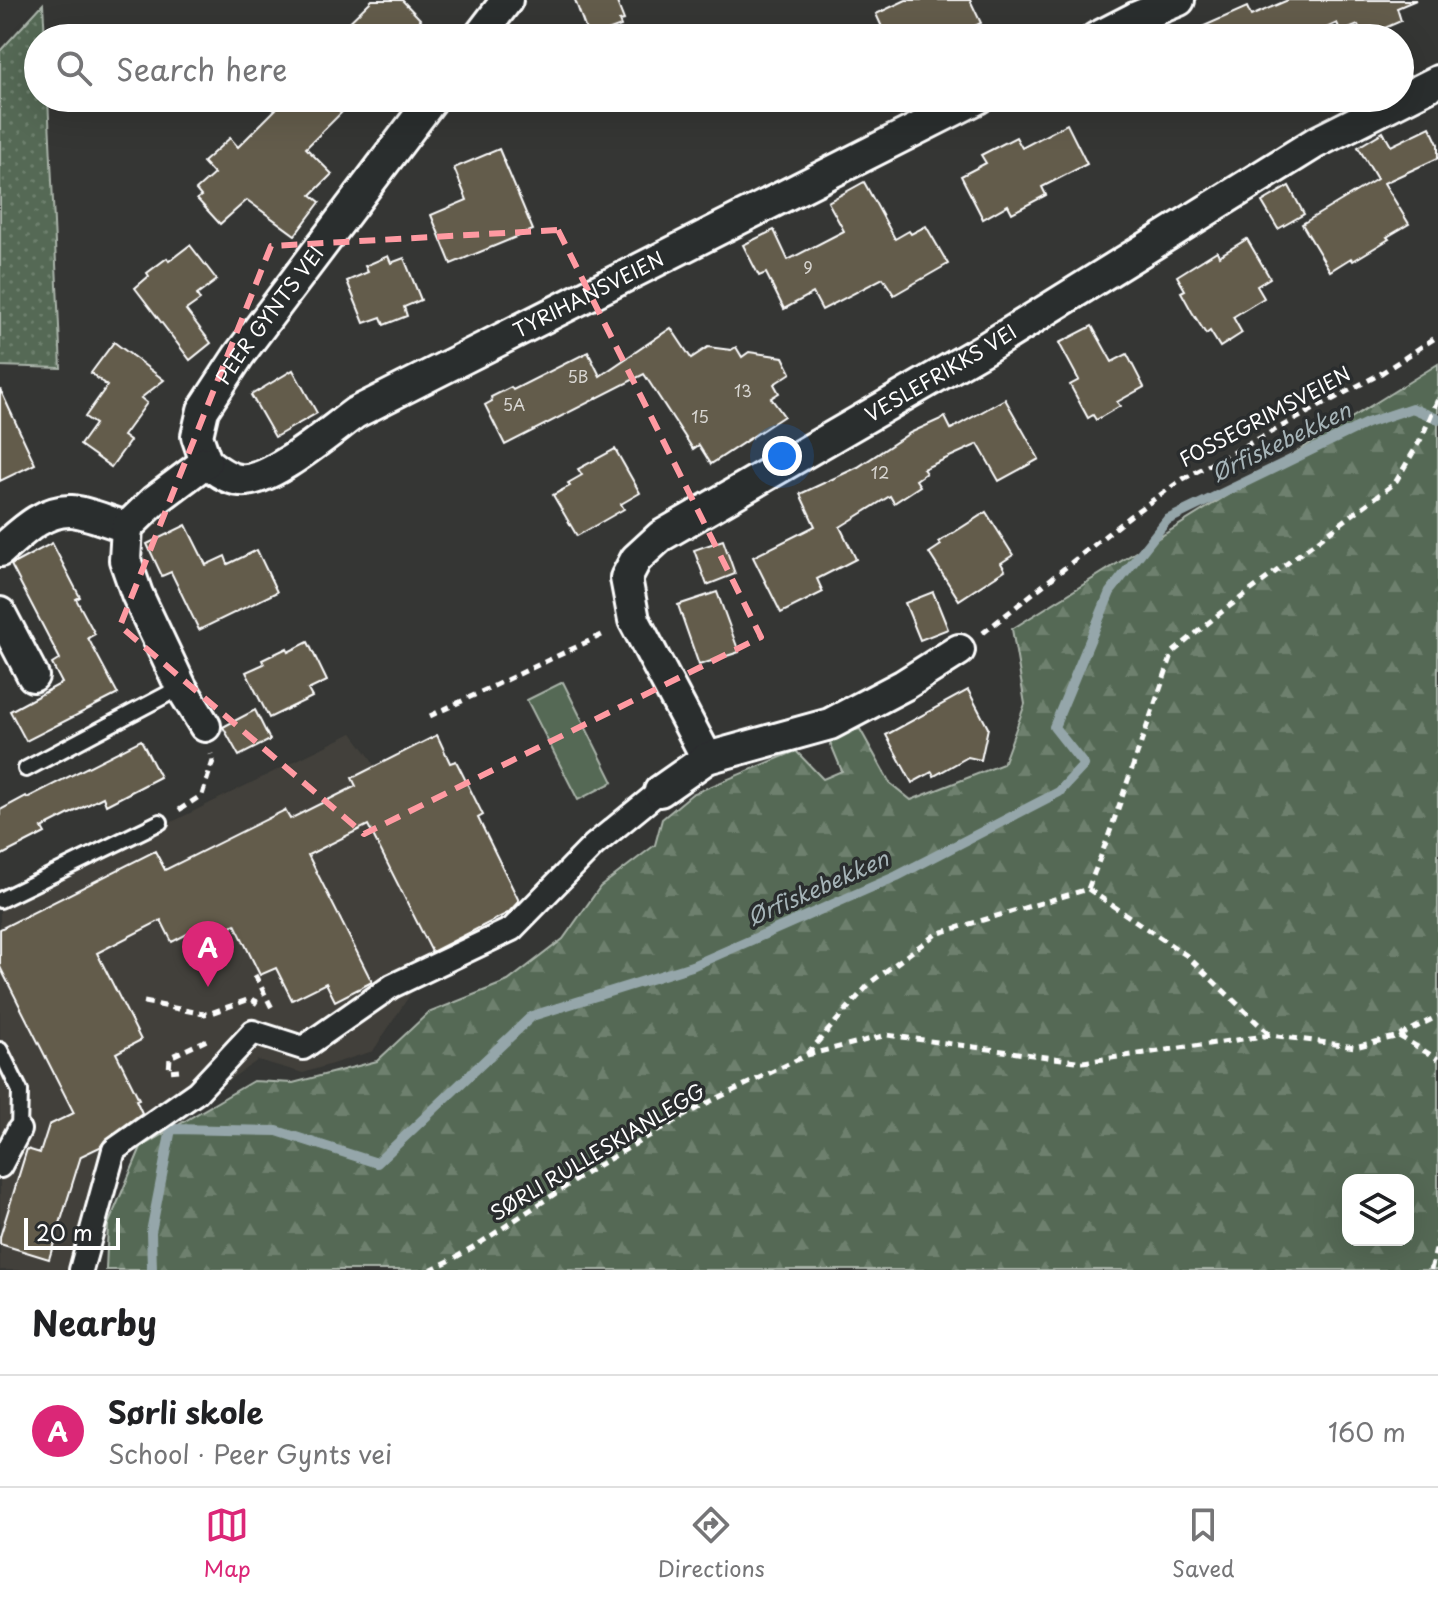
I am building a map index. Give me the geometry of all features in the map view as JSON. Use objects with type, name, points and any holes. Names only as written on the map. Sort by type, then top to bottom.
[{"type":"street","points":[[489,24],[507,0]]},
{"type":"street","points":[[1123,24],[1179,0]]},
{"type":"street","name":"VESLEFRIKKS VEI","points":[[1414,93],[1438,81]]},
{"type":"street","name":"PEER GYNTS VEI","points":[[206,462],[197,436],[203,410],[239,355],[422,112]]},
{"type":"street","name":"TYRIHANSVEIEN","points":[[206,462],[221,473],[240,480],[260,477],[280,467],[355,413],[950,112]]},
{"type":"street","name":"VESLEFRIKKS VEI","points":[[707,758],[634,620],[626,578],[636,559],[661,536],[984,349],[1315,143],[1376,112]]},
{"type":"street","points":[[205,726],[181,687],[137,594],[125,560],[127,527],[154,501],[206,462]]},
{"type":"street","points":[[0,551],[30,525],[54,513],[73,511],[127,527]]},
{"type":"street","points":[[0,613],[33,676]]},
{"type":"street","points":[[81,1270],[114,1150],[197,1092],[253,1032],[303,1048],[392,986],[512,929],[594,845],[660,791],[707,758],[830,724],[904,685],[959,650]]},
{"type":"street","points":[[0,1166],[19,1130]]},
{"type":"lane","points":[[26,769],[181,687]]},
{"type":"lane","points":[[0,900],[160,822]]},
{"type":"lane","points":[[0,1050],[20,1091],[19,1130]]},
{"type":"path","name":"FOSSEGRIMSVEIEN","points":[[959,650],[1130,516],[1183,479],[1380,374],[1438,336]]},
{"type":"path","points":[[1088,889],[1173,652],[1395,483],[1421,439],[1438,399]]},
{"type":"path","points":[[430,716],[634,620]]},
{"type":"path","points":[[160,822],[202,795],[213,761],[205,726]]},
{"type":"path","points":[[1088,889],[1186,955],[1271,1035]]},
{"type":"path","points":[[807,1055],[871,982],[936,934],[1088,889]]},
{"type":"path","points":[[255,975],[270,1003]]},
{"type":"path","points":[[244,1014],[256,1001],[266,996]]},
{"type":"path","points":[[144,1002],[204,1014],[250,999],[256,1001]]},
{"type":"path","name":"SØRLI RULLESKIANLEGG","points":[[430,1270],[480,1243],[597,1166],[701,1106],[807,1055],[887,1035],[1083,1062],[1271,1035],[1355,1047],[1399,1036],[1438,1016]]},
{"type":"path","points":[[1399,1036],[1438,1059]]},
{"type":"path","points":[[187,1066],[169,1071],[170,1057],[212,1037]]},
{"type":"path","points":[[1431,1270],[1438,1241]]},
{"type":"highlighted area","points":[[558,230],[761,637],[364,834],[120,626],[271,246]]},
{"type":"shaded area","points":[[352,733],[369,756],[457,923],[373,1051],[303,1073],[258,1060],[133,1146],[86,1270],[0,1270],[0,907]]},
{"type":"green space","points":[[43,4],[44,24],[25,24]]},
{"type":"green space","points":[[24,25],[24,112],[49,112],[61,368],[0,366],[0,51]]},
{"type":"green space","points":[[1438,364],[1438,1270],[106,1270],[108,1225],[141,1147],[253,1081],[293,1083],[377,1061],[428,1013],[508,981],[563,939],[600,887],[655,845],[662,819],[692,794],[796,751],[823,779],[842,771],[830,742],[842,733],[860,729],[890,783],[911,800],[1003,764],[1025,704],[1012,629]]},
{"type":"green space","points":[[563,682],[613,782],[578,800],[527,700]]},
{"type":"building","points":[[372,0],[402,0],[421,20],[417,24],[347,24]]},
{"type":"building","points":[[575,0],[616,0],[624,20],[619,21],[620,24],[584,24]]},
{"type":"building","points":[[906,0],[970,0],[981,23],[881,24],[876,14]]},
{"type":"building","points":[[1288,0],[1416,0],[1397,8],[1401,21],[1394,24],[1209,24],[1247,7],[1251,16]]},
{"type":"building","points":[[273,112],[342,112],[306,148],[332,174],[311,195],[320,202],[295,235],[247,200],[220,224],[197,199],[201,196],[196,190],[214,174],[203,162],[230,138],[238,147]]},
{"type":"building","points":[[1067,124],[1087,164],[1042,187],[1046,195],[1012,213],[1008,205],[983,219],[961,176],[986,163],[981,155],[1016,137],[1022,148]]},
{"type":"building","points":[[1430,127],[1438,144],[1438,158],[1384,183],[1409,224],[1353,261],[1351,258],[1330,271],[1302,224],[1377,179],[1358,147],[1383,132],[1391,146]]},
{"type":"building","points":[[499,149],[533,230],[451,264],[431,215],[467,200],[454,168]]},
{"type":"building","points":[[864,182],[895,239],[926,226],[948,264],[894,295],[883,278],[822,310],[813,293],[784,309],[766,273],[759,276],[743,245],[774,230],[788,260],[844,231],[828,202]]},
{"type":"building","points":[[1289,186],[1304,214],[1278,229],[1262,202]]},
{"type":"building","points":[[1247,239],[1270,278],[1257,286],[1264,298],[1233,317],[1242,333],[1220,347],[1210,331],[1206,334],[1192,312],[1181,292],[1185,290],[1177,276],[1217,251],[1219,256]]},
{"type":"building","points":[[190,245],[217,280],[197,295],[200,300],[186,310],[211,343],[190,360],[135,288],[149,276],[147,273]]},
{"type":"building","points":[[388,256],[391,263],[404,258],[421,300],[404,307],[407,316],[384,325],[381,317],[364,323],[347,281],[368,272],[365,266]]},
{"type":"building","points":[[1092,326],[1112,362],[1127,354],[1144,387],[1117,402],[1120,406],[1096,420],[1093,415],[1088,418],[1070,385],[1079,380],[1059,343]]},
{"type":"building","points":[[671,328],[691,358],[708,347],[731,350],[736,347],[742,357],[749,352],[783,357],[791,373],[774,384],[779,393],[771,398],[784,416],[711,464],[699,445],[693,449],[644,374],[505,445],[485,405],[492,401],[491,397],[511,387],[513,390],[588,352],[600,376]]},
{"type":"building","points":[[114,342],[164,380],[141,398],[147,403],[123,436],[130,441],[111,467],[80,445],[95,424],[85,417],[107,386],[91,373]]},
{"type":"building","points":[[293,370],[317,413],[275,437],[251,395]]},
{"type":"building","points":[[0,389],[35,464],[0,481]]},
{"type":"building","points":[[1005,399],[1039,459],[999,481],[978,444],[923,469],[926,473],[916,480],[920,486],[894,503],[890,496],[840,527],[856,559],[817,579],[823,592],[781,613],[753,557],[815,526],[800,494],[858,467],[910,433],[945,417],[951,429]]},
{"type":"building","points":[[615,449],[640,493],[621,504],[624,509],[577,536],[553,495],[582,475],[578,469]]},
{"type":"building","points":[[986,512],[1013,555],[1001,563],[1005,570],[959,600],[929,553],[941,545],[939,542]]},
{"type":"building","points":[[186,525],[206,565],[225,556],[228,564],[257,550],[277,592],[199,630],[171,572],[162,576],[147,544]]},
{"type":"building","points":[[723,540],[735,574],[707,585],[694,550]]},
{"type":"building","points":[[52,543],[95,634],[88,638],[118,694],[26,741],[10,711],[62,683],[52,664],[60,659],[11,565]]},
{"type":"building","points":[[717,592],[739,652],[699,665],[678,605]]},
{"type":"building","points":[[933,592],[948,629],[920,640],[905,603]]},
{"type":"building","points":[[308,642],[327,681],[308,690],[312,697],[269,718],[246,672],[264,664],[262,660]]},
{"type":"building","points":[[968,690],[988,728],[981,760],[968,757],[934,776],[932,772],[912,783],[886,735]]},
{"type":"building","points":[[255,710],[270,740],[239,756],[223,727]]},
{"type":"building","points":[[437,735],[450,763],[456,761],[483,815],[478,818],[519,901],[508,913],[432,952],[368,825],[308,855],[372,982],[335,1001],[326,983],[292,1000],[276,968],[260,975],[235,924],[198,942],[193,931],[172,942],[161,920],[97,953],[141,1040],[116,1053],[139,1099],[136,1100],[142,1113],[106,1139],[100,1147],[81,1156],[49,1259],[0,1244],[27,1149],[40,1153],[49,1125],[74,1113],[0,967],[0,929],[155,851],[165,870],[285,810],[290,819],[356,786],[352,778]]},
{"type":"building","points":[[141,740],[160,777],[106,805],[103,797],[42,828],[45,833],[0,856],[0,810]]},
{"type":"waterway","name":"Ørfiskebekken","points":[[152,1270],[151,1232],[171,1129],[277,1131],[377,1163],[532,1016],[692,966],[897,876],[1059,792],[1084,765],[1054,727],[1110,592],[1167,520],[1367,423],[1412,408],[1438,419]]},
{"type":"place","name":"Sørli skole","points":[[208,987]]}]
